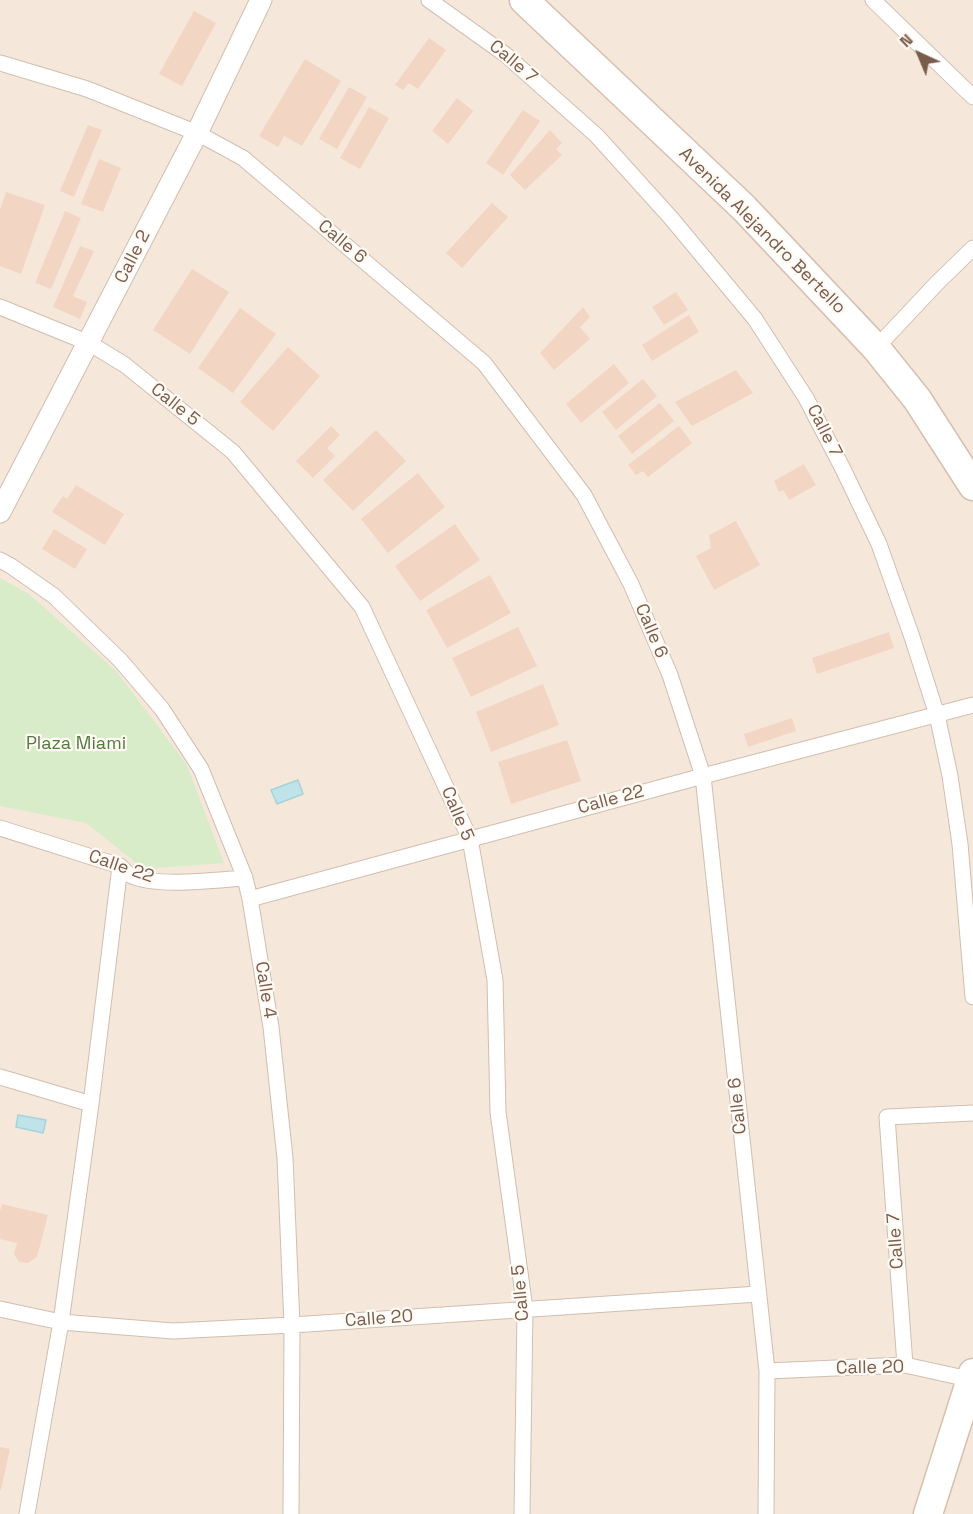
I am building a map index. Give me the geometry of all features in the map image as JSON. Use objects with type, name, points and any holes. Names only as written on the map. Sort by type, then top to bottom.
[{"type":"main road","name":"Avenida Alejandro Bertello","points":[[524,0],[744,208],[876,348],[917,399],[973,486]]},
{"type":"main road","points":[[928,1514],[972,1377]]},
{"type":"street","name":"Calle 2","points":[[0,512],[89,343],[261,0]]},
{"type":"street","name":"Calle 7","points":[[429,0],[506,55],[597,136],[671,218],[755,320],[806,398],[879,544],[937,715],[950,776],[960,844],[973,997]]},
{"type":"street","points":[[873,0],[973,97]]},
{"type":"street","name":"Calle 6","points":[[0,63],[87,89],[196,133],[243,158],[484,363],[584,495],[610,544],[631,584],[670,675],[703,776],[767,1371],[766,1514]]},
{"type":"street","points":[[876,348],[973,248]]},
{"type":"street","name":"Calle 5","points":[[0,307],[89,343],[125,365],[233,452],[362,608],[470,839],[495,980],[498,1112],[525,1309],[522,1514]]},
{"type":"street","name":"Calle 4","points":[[0,560],[54,596],[120,660],[162,709],[201,769],[245,878],[271,1027],[285,1158],[292,1325],[291,1514]]},
{"type":"street","name":"Calle 22","points":[[250,899],[973,705]]},
{"type":"street","name":"Calle 22","points":[[0,828],[120,866],[129,874],[166,882],[245,878]]},
{"type":"street","points":[[27,1514],[62,1322],[120,866]]},
{"type":"street","points":[[0,1077],[91,1104]]},
{"type":"street","name":"Calle 7","points":[[904,1365],[887,1117],[973,1113]]},
{"type":"street","name":"Calle 20","points":[[0,1309],[62,1322],[173,1331],[758,1294]]},
{"type":"street","name":"Calle 20","points":[[767,1371],[904,1365],[972,1377]]},
{"type":"shaded area","points":[[0,0],[973,0],[973,1514],[0,1514]]},
{"type":"green space","name":"Plaza Miami","points":[[0,578],[29,594],[116,671],[187,765],[224,863],[144,869],[86,823],[0,806]]},
{"type":"water","points":[[298,780],[303,794],[277,804],[271,790]]},
{"type":"water","points":[[18,1115],[46,1120],[43,1133],[16,1127]]},
{"type":"building","points":[[194,11],[216,23],[182,86],[159,74]]},
{"type":"building","points":[[429,38],[446,50],[418,89],[409,83],[403,90],[395,85]]},
{"type":"building","points":[[305,59],[341,81],[302,146],[284,136],[278,147],[259,136]]},
{"type":"building","points":[[349,87],[367,97],[337,149],[319,139]]},
{"type":"building","points":[[457,98],[473,111],[448,144],[432,131]]},
{"type":"building","points":[[369,107],[389,118],[360,169],[340,158]]},
{"type":"building","points":[[523,110],[540,121],[503,175],[486,163]]},
{"type":"building","points":[[88,125],[102,130],[74,197],[60,191]]},
{"type":"building","points":[[550,130],[562,143],[556,149],[562,155],[525,190],[510,175]]},
{"type":"building","points":[[99,159],[121,168],[103,212],[81,204]]},
{"type":"building","points":[[6,192],[45,205],[21,274],[0,266],[0,210]]},
{"type":"building","points":[[492,203],[508,217],[462,268],[446,253]]},
{"type":"building","points":[[65,211],[81,218],[51,289],[35,283]]},
{"type":"building","points":[[80,246],[94,251],[73,296],[87,302],[80,319],[53,307]]},
{"type":"building","points":[[192,269],[229,292],[190,354],[153,330]]},
{"type":"building","points":[[676,292],[688,310],[664,325],[652,307]]},
{"type":"building","points":[[583,307],[590,317],[580,327],[590,339],[554,370],[540,353]]},
{"type":"building","points":[[240,308],[276,334],[233,393],[198,368]]},
{"type":"building","points":[[689,315],[699,332],[652,361],[642,345]]},
{"type":"building","points":[[288,347],[320,376],[273,431],[240,402]]},
{"type":"building","points":[[614,364],[629,383],[581,423],[566,404]]},
{"type":"building","points":[[736,370],[753,393],[692,426],[675,402]]},
{"type":"building","points":[[643,379],[657,396],[616,430],[602,412]]},
{"type":"building","points":[[660,403],[674,421],[632,454],[618,436]]},
{"type":"building","points":[[331,426],[340,435],[327,448],[335,456],[313,478],[296,461]]},
{"type":"building","points":[[679,426],[692,443],[648,477],[643,471],[636,475],[628,465]]},
{"type":"building","points":[[376,430],[406,461],[353,511],[323,480]]},
{"type":"building","points":[[804,464],[816,485],[789,500],[783,490],[779,492],[774,481]]},
{"type":"building","points":[[418,473],[445,507],[388,553],[361,519]]},
{"type":"building","points":[[76,485],[124,514],[105,545],[52,512],[63,496],[67,499]]},
{"type":"building","points":[[736,521],[760,565],[714,590],[696,556],[711,548],[709,535]]},
{"type":"building","points":[[455,524],[480,560],[420,601],[395,566]]},
{"type":"building","points":[[54,529],[87,549],[75,569],[42,549]]},
{"type":"building","points":[[490,575],[511,613],[447,648],[426,610]]},
{"type":"building","points":[[518,627],[537,666],[471,697],[452,658]]},
{"type":"building","points":[[889,632],[894,648],[817,674],[812,658]]},
{"type":"building","points":[[543,684],[559,725],[491,752],[476,712]]},
{"type":"building","points":[[792,718],[796,731],[748,747],[744,734]]},
{"type":"building","points":[[567,740],[581,781],[511,804],[498,762]]},
{"type":"building","points":[[2,1204],[48,1215],[37,1257],[28,1263],[19,1262],[14,1254],[17,1243],[0,1239]]},
{"type":"building","points":[[0,1447],[10,1449],[1,1490],[0,1490]]}]
